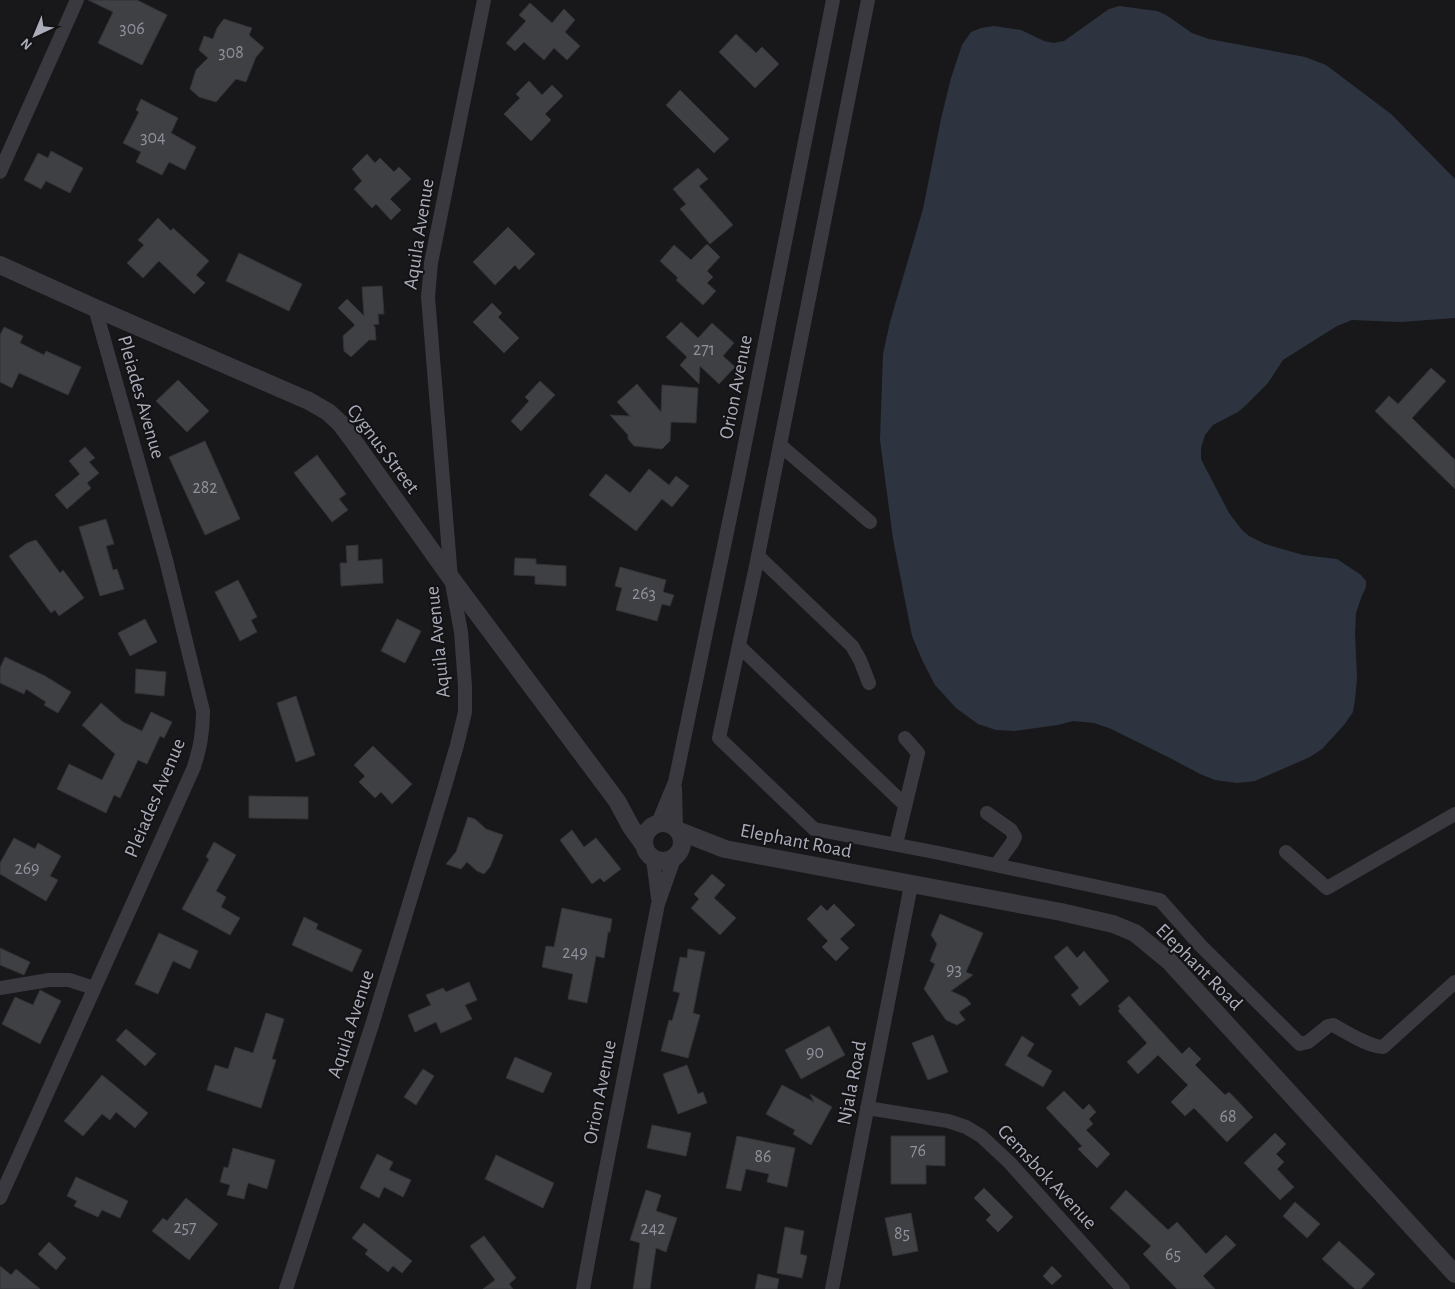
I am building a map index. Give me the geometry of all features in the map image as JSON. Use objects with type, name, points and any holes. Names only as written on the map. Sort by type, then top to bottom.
[{"type":"street","points":[[0,172],[77,0]]},
{"type":"street","name":"Aquila Avenue","points":[[286,1289],[372,1025],[465,712],[461,632],[451,578],[428,297],[431,263],[484,0]]},
{"type":"street","name":"Orion Avenue","points":[[655,824],[675,782],[740,469],[833,0]]},
{"type":"street","points":[[868,0],[758,556],[719,738],[814,829],[896,844],[1160,900],[1201,946],[1300,1044],[1308,1042],[1328,1026],[1333,1025],[1369,1044],[1383,1047],[1455,982]]},
{"type":"street","name":"Cygnus Street","points":[[0,265],[310,401],[328,412],[340,423],[352,439],[451,578],[617,801],[640,821],[655,824]]},
{"type":"street","name":"Pleiades Avenue","points":[[0,1198],[194,767],[201,745],[203,728],[203,712],[166,560],[95,308]]},
{"type":"street","points":[[780,445],[870,522]]},
{"type":"street","points":[[758,556],[852,646],[869,683]]},
{"type":"street","points":[[739,646],[905,805]]},
{"type":"street","points":[[896,844],[918,753],[905,738]]},
{"type":"street","name":"Orion Avenue","points":[[675,782],[678,830]]},
{"type":"street","name":"Cygnus Street","points":[[617,801],[631,827],[648,852]]},
{"type":"street","points":[[987,813],[1011,830],[1015,837],[996,865]]},
{"type":"street","points":[[1286,852],[1327,888],[1455,814]]},
{"type":"street","points":[[668,823],[678,830],[682,843],[676,857],[664,862],[648,852],[645,834],[655,824],[668,823]]},
{"type":"street","name":"Elephant Road","points":[[678,830],[725,849],[1076,915],[1113,924],[1135,932],[1169,961],[1455,1274]]},
{"type":"street","name":"Elephant Road","points":[[676,857],[693,850],[725,849]]},
{"type":"street","name":"Orion Avenue","points":[[648,852],[658,904]]},
{"type":"street","name":"Orion Avenue","points":[[583,1289],[596,1214],[658,904],[676,857]]},
{"type":"street","name":"Njala Road","points":[[832,1289],[911,884]]},
{"type":"street","points":[[0,988],[49,980],[69,980],[94,988]]},
{"type":"street","name":"Gemsbok Avenue","points":[[867,1108],[948,1121],[966,1127],[981,1136],[1010,1163],[1123,1289]]},
{"type":"shaded area","points":[[1119,6],[1157,11],[1192,33],[1209,39],[1305,57],[1326,65],[1391,114],[1455,179],[1455,318],[1401,322],[1352,320],[1337,326],[1283,360],[1268,383],[1245,406],[1238,412],[1213,425],[1205,435],[1201,448],[1201,459],[1229,513],[1242,530],[1265,544],[1303,555],[1337,559],[1361,575],[1366,581],[1366,587],[1356,613],[1357,679],[1353,712],[1322,749],[1310,757],[1255,781],[1237,783],[1215,780],[1109,728],[1094,723],[1073,721],[1015,731],[996,730],[978,724],[956,708],[935,685],[923,662],[912,636],[893,539],[880,440],[883,354],[890,322],[923,209],[941,119],[951,78],[962,45],[971,32],[994,26],[1021,30],[1044,41],[1054,43],[1064,41],[1109,9]]},
{"type":"building","points":[[88,0],[137,0],[167,15],[142,65],[98,43],[113,12]]},
{"type":"building","points":[[530,3],[552,23],[564,9],[575,20],[565,32],[580,46],[567,60],[554,48],[544,60],[524,42],[515,51],[506,43],[526,21],[519,15]]},
{"type":"building","points":[[224,19],[252,28],[249,35],[264,48],[256,57],[246,82],[236,79],[216,102],[199,97],[190,89],[196,70],[208,58],[199,50],[204,36],[213,39],[217,28]]},
{"type":"building","points":[[736,34],[756,53],[762,47],[779,64],[755,88],[719,52]]},
{"type":"building","points":[[529,81],[542,95],[552,85],[563,96],[545,114],[551,120],[531,141],[504,114],[520,98],[516,94]]},
{"type":"building","points":[[680,90],[729,139],[714,153],[666,105]]},
{"type":"building","points":[[141,99],[178,118],[171,133],[196,147],[185,170],[169,162],[162,175],[136,162],[141,152],[123,143],[139,112],[136,110]]},
{"type":"building","points":[[51,151],[83,168],[70,193],[46,181],[41,189],[24,180],[38,153],[48,158]]},
{"type":"building","points":[[367,154],[375,163],[380,158],[394,172],[399,167],[411,179],[390,199],[401,210],[391,220],[376,204],[372,208],[354,189],[362,181],[352,169]]},
{"type":"building","points":[[698,168],[708,179],[699,186],[733,225],[710,244],[680,209],[686,204],[673,189]]},
{"type":"building","points":[[158,218],[171,231],[173,228],[209,261],[196,275],[205,283],[194,294],[159,261],[143,278],[127,263],[144,245],[138,240]]},
{"type":"building","points":[[508,227],[535,254],[519,270],[515,265],[495,285],[473,262]]},
{"type":"building","points":[[707,244],[720,257],[707,271],[713,277],[707,283],[716,291],[703,305],[676,280],[678,278],[660,261],[674,245],[691,260]]},
{"type":"building","points":[[239,253],[302,284],[289,311],[226,281]]},
{"type":"building","points":[[382,286],[384,314],[378,314],[379,324],[373,325],[375,327],[376,340],[369,340],[351,357],[344,351],[343,336],[355,325],[338,308],[347,299],[364,316],[362,287]]},
{"type":"building","points":[[492,303],[502,313],[498,317],[519,338],[504,353],[473,322]]},
{"type":"building","points":[[681,322],[698,338],[712,323],[734,343],[723,356],[735,367],[719,384],[700,366],[699,384],[680,365],[687,357],[666,337]]},
{"type":"building","points":[[4,327],[23,336],[20,343],[44,355],[46,351],[81,367],[68,395],[19,373],[12,388],[0,382],[0,335]]},
{"type":"building","points":[[1431,368],[1446,381],[1412,418],[1455,460],[1455,489],[1375,411],[1389,396],[1398,404]]},
{"type":"building","points":[[178,380],[209,411],[187,432],[156,401]]},
{"type":"building","points":[[540,381],[555,395],[521,431],[511,421],[529,401],[525,397]]},
{"type":"building","points":[[637,384],[661,412],[662,385],[698,388],[696,423],[671,422],[670,441],[662,449],[634,446],[628,439],[628,435],[610,415],[630,416],[617,402]]},
{"type":"building","points":[[205,441],[240,519],[205,535],[169,457]]},
{"type":"building","points":[[85,447],[95,458],[89,462],[99,473],[87,483],[91,488],[67,509],[55,495],[80,474],[69,461]]},
{"type":"building","points":[[317,455],[346,494],[339,499],[348,510],[332,522],[294,473]]},
{"type":"building","points":[[649,469],[669,485],[676,476],[689,486],[672,507],[662,499],[636,531],[589,495],[606,474],[630,493]]},
{"type":"building","points":[[106,519],[114,544],[106,546],[113,570],[117,569],[124,589],[100,596],[79,527]]},
{"type":"building","points":[[36,540],[60,573],[63,570],[84,598],[59,616],[55,610],[51,613],[9,556],[27,543]]},
{"type":"building","points":[[358,545],[358,561],[382,559],[383,583],[341,586],[340,563],[347,563],[346,546]]},
{"type":"building","points":[[515,558],[536,559],[536,564],[566,566],[566,586],[535,584],[535,576],[514,575]]},
{"type":"building","points":[[620,567],[666,580],[663,592],[674,595],[670,606],[662,604],[657,621],[616,610],[622,588],[615,586]]},
{"type":"building","points":[[238,580],[257,617],[251,620],[257,632],[240,641],[215,592]]},
{"type":"building","points":[[145,619],[157,642],[130,656],[118,633]]},
{"type":"building","points":[[397,619],[421,631],[405,663],[381,651]]},
{"type":"building","points":[[5,657],[45,676],[71,692],[58,713],[44,705],[46,702],[26,689],[24,694],[0,683],[0,668]]},
{"type":"building","points":[[136,669],[166,672],[164,696],[135,693]]},
{"type":"building","points":[[296,696],[315,755],[296,762],[277,703]]},
{"type":"building","points":[[101,703],[123,722],[142,731],[151,712],[172,722],[164,738],[160,736],[147,764],[138,760],[120,798],[114,795],[106,813],[57,789],[69,764],[102,780],[115,754],[82,725]]},
{"type":"building","points":[[373,746],[412,784],[392,804],[381,792],[375,798],[359,782],[365,776],[354,765]]},
{"type":"building","points":[[249,796],[308,797],[308,819],[249,818]]},
{"type":"building","points":[[468,817],[475,819],[486,829],[503,835],[490,867],[484,874],[477,871],[467,862],[461,869],[446,864],[456,852]]},
{"type":"building","points":[[572,830],[584,847],[596,838],[621,869],[604,882],[600,878],[592,884],[560,840]]},
{"type":"building","points":[[14,838],[35,849],[38,843],[61,856],[50,876],[58,880],[46,901],[0,874],[0,863]]},
{"type":"building","points":[[214,842],[236,855],[216,891],[226,897],[221,907],[240,918],[230,935],[182,909],[209,859],[206,857]]},
{"type":"building","points":[[712,874],[725,885],[714,898],[736,918],[720,935],[691,908],[699,899],[694,894]]},
{"type":"building","points":[[834,904],[855,925],[840,939],[849,948],[836,961],[822,947],[828,941],[807,919],[821,905],[827,911]]},
{"type":"building","points":[[562,908],[612,919],[604,958],[596,956],[587,1003],[568,999],[573,974],[542,967],[546,946],[554,947]]},
{"type":"building","points":[[940,914],[983,933],[966,972],[973,975],[951,991],[966,998],[971,1004],[959,1012],[965,1020],[957,1025],[946,1020],[924,989],[935,964],[930,961],[937,944],[931,935]]},
{"type":"building","points":[[304,917],[318,924],[316,929],[362,950],[352,972],[292,945]]},
{"type":"building","points":[[159,933],[198,951],[190,969],[173,961],[158,994],[135,984]]},
{"type":"building","points":[[1067,946],[1077,958],[1084,951],[1109,981],[1080,1006],[1071,995],[1079,988],[1054,957]]},
{"type":"building","points":[[0,948],[30,962],[24,975],[0,965]]},
{"type":"building","points":[[688,949],[705,952],[693,1013],[700,1015],[688,1058],[661,1051],[669,1020],[672,1021],[680,993],[673,991],[680,957],[687,958]]},
{"type":"building","points":[[469,982],[477,1000],[465,1005],[472,1019],[441,1033],[436,1022],[415,1032],[408,1015],[431,1005],[426,995],[443,988],[446,992]]},
{"type":"building","points":[[40,990],[61,1001],[40,1044],[2,1024],[15,997],[33,1005]]},
{"type":"building","points":[[1129,996],[1182,1054],[1189,1047],[1201,1059],[1195,1065],[1225,1095],[1229,1092],[1253,1117],[1227,1142],[1194,1108],[1185,1116],[1171,1102],[1188,1085],[1158,1055],[1138,1074],[1127,1062],[1147,1043],[1118,1011],[1120,1009],[1118,1006]]},
{"type":"building","points":[[266,1013],[284,1019],[272,1059],[276,1060],[261,1108],[207,1090],[215,1065],[228,1069],[235,1047],[253,1053]]},
{"type":"building","points":[[829,1026],[845,1055],[801,1079],[785,1050]]},
{"type":"building","points":[[126,1029],[156,1054],[145,1066],[116,1040]]},
{"type":"building","points":[[933,1035],[948,1072],[928,1080],[912,1043]]},
{"type":"building","points":[[1022,1036],[1034,1044],[1027,1056],[1052,1071],[1043,1087],[1005,1065]]},
{"type":"building","points":[[515,1057],[552,1073],[543,1093],[506,1078]]},
{"type":"building","points":[[687,1065],[698,1094],[703,1092],[707,1103],[678,1114],[663,1074]]},
{"type":"building","points":[[423,1069],[434,1076],[416,1105],[404,1097]]},
{"type":"building","points":[[102,1075],[148,1113],[135,1128],[116,1112],[110,1120],[102,1114],[83,1136],[64,1121]]},
{"type":"building","points":[[782,1085],[814,1102],[810,1094],[832,1107],[811,1145],[793,1134],[795,1130],[766,1114]]},
{"type":"building","points":[[1064,1091],[1083,1110],[1089,1104],[1096,1112],[1089,1119],[1093,1124],[1086,1130],[1110,1154],[1097,1168],[1078,1149],[1082,1146],[1046,1108]]},
{"type":"building","points":[[652,1125],[691,1133],[686,1156],[647,1148]]},
{"type":"building","points":[[1275,1133],[1286,1144],[1276,1154],[1284,1162],[1277,1169],[1294,1187],[1280,1200],[1244,1163]]},
{"type":"building","points":[[737,1136],[795,1148],[787,1187],[767,1182],[769,1174],[746,1169],[741,1191],[726,1188]]},
{"type":"building","points":[[891,1136],[945,1136],[945,1166],[926,1165],[926,1184],[891,1184]]},
{"type":"building","points":[[233,1148],[275,1160],[267,1189],[248,1183],[244,1199],[227,1195],[230,1185],[220,1182],[224,1167],[228,1168]]},
{"type":"building","points":[[377,1154],[393,1162],[389,1170],[411,1180],[403,1197],[384,1187],[379,1198],[360,1188]]},
{"type":"building","points":[[496,1155],[554,1183],[543,1208],[485,1179]]},
{"type":"building","points":[[76,1177],[128,1201],[120,1218],[102,1210],[98,1217],[74,1206],[77,1201],[67,1196]]},
{"type":"building","points":[[984,1188],[1013,1217],[998,1232],[986,1220],[991,1215],[974,1198]]},
{"type":"building","points":[[646,1190],[661,1195],[656,1211],[677,1218],[666,1252],[656,1248],[650,1289],[633,1289],[640,1243],[630,1240]]},
{"type":"building","points":[[1126,1190],[1168,1230],[1177,1222],[1206,1254],[1226,1235],[1236,1245],[1203,1276],[1215,1289],[1177,1289],[1143,1254],[1151,1246],[1110,1208]]},
{"type":"building","points":[[186,1198],[218,1224],[189,1260],[152,1231],[163,1218],[167,1221]]},
{"type":"building","points":[[1295,1202],[1320,1224],[1307,1238],[1283,1216]]},
{"type":"building","points":[[911,1213],[918,1251],[893,1256],[885,1218]]},
{"type":"building","points":[[364,1223],[412,1261],[402,1273],[393,1266],[388,1272],[365,1254],[368,1250],[352,1238]]},
{"type":"building","points":[[785,1227],[804,1231],[800,1254],[807,1256],[802,1278],[777,1273]]},
{"type":"building","points":[[484,1236],[516,1278],[509,1284],[513,1289],[483,1289],[495,1280],[470,1246]]},
{"type":"building","points":[[1339,1241],[1375,1274],[1361,1289],[1355,1289],[1322,1259]]},
{"type":"building","points":[[49,1242],[66,1258],[56,1270],[38,1254]]},
{"type":"building","points":[[0,1266],[11,1275],[16,1269],[40,1289],[0,1289]]},
{"type":"building","points":[[1052,1266],[1062,1276],[1052,1285],[1043,1276]]},
{"type":"building","points":[[758,1274],[779,1279],[777,1289],[755,1289]]}]
